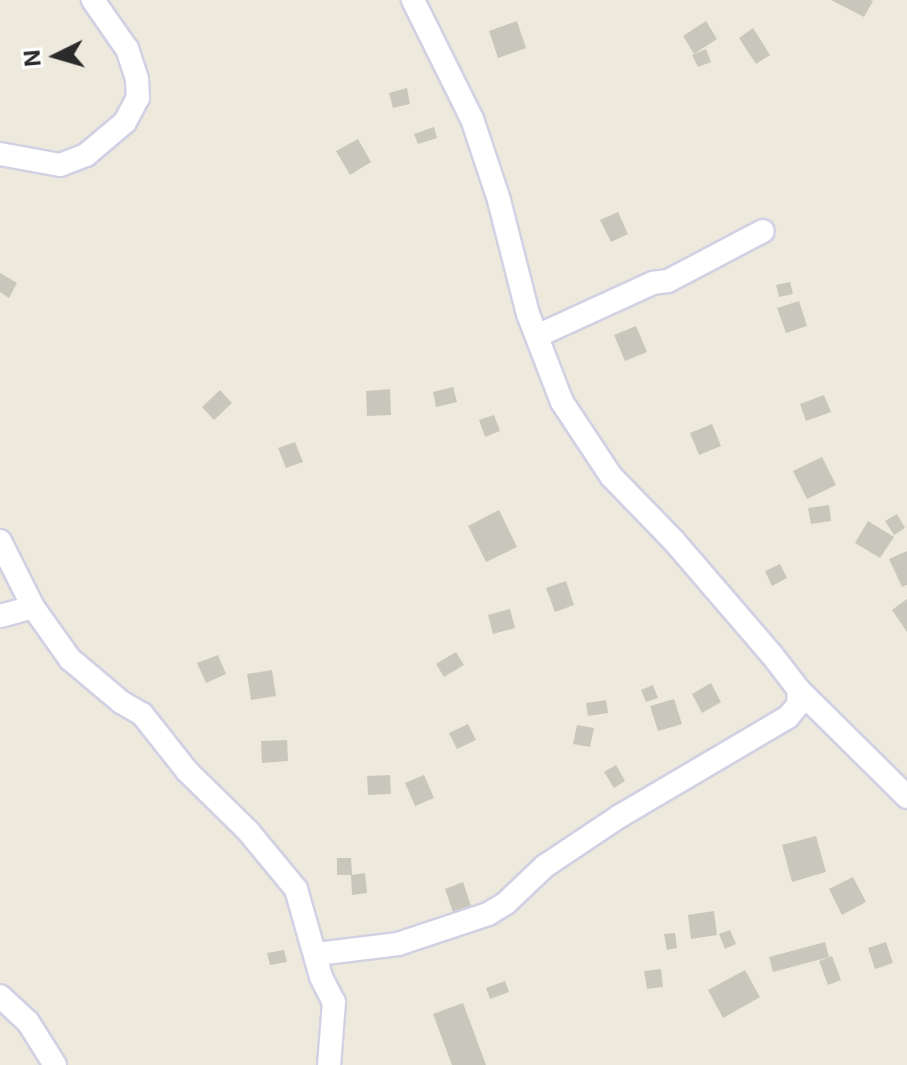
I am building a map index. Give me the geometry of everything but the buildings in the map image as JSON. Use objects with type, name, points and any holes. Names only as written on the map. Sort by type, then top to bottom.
[{"type":"street","points":[[0,154],[60,165],[86,155],[125,122],[138,98],[137,79],[127,49],[93,0]]},
{"type":"street","points":[[413,0],[472,119],[499,200],[537,336],[562,402],[611,476],[673,540],[799,690],[907,797]]},
{"type":"street","points":[[537,336],[653,283],[668,281],[763,231]]},
{"type":"street","points":[[0,541],[33,607],[70,659],[121,702],[142,714],[187,771],[248,831],[296,889],[317,954],[321,977],[334,1002],[329,1065]]},
{"type":"street","points":[[0,616],[33,607]]},
{"type":"street","points":[[317,954],[398,944],[488,914],[506,903],[557,857],[788,717],[798,705],[799,690]]},
{"type":"street","points":[[0,996],[28,1022],[55,1065]]}]
